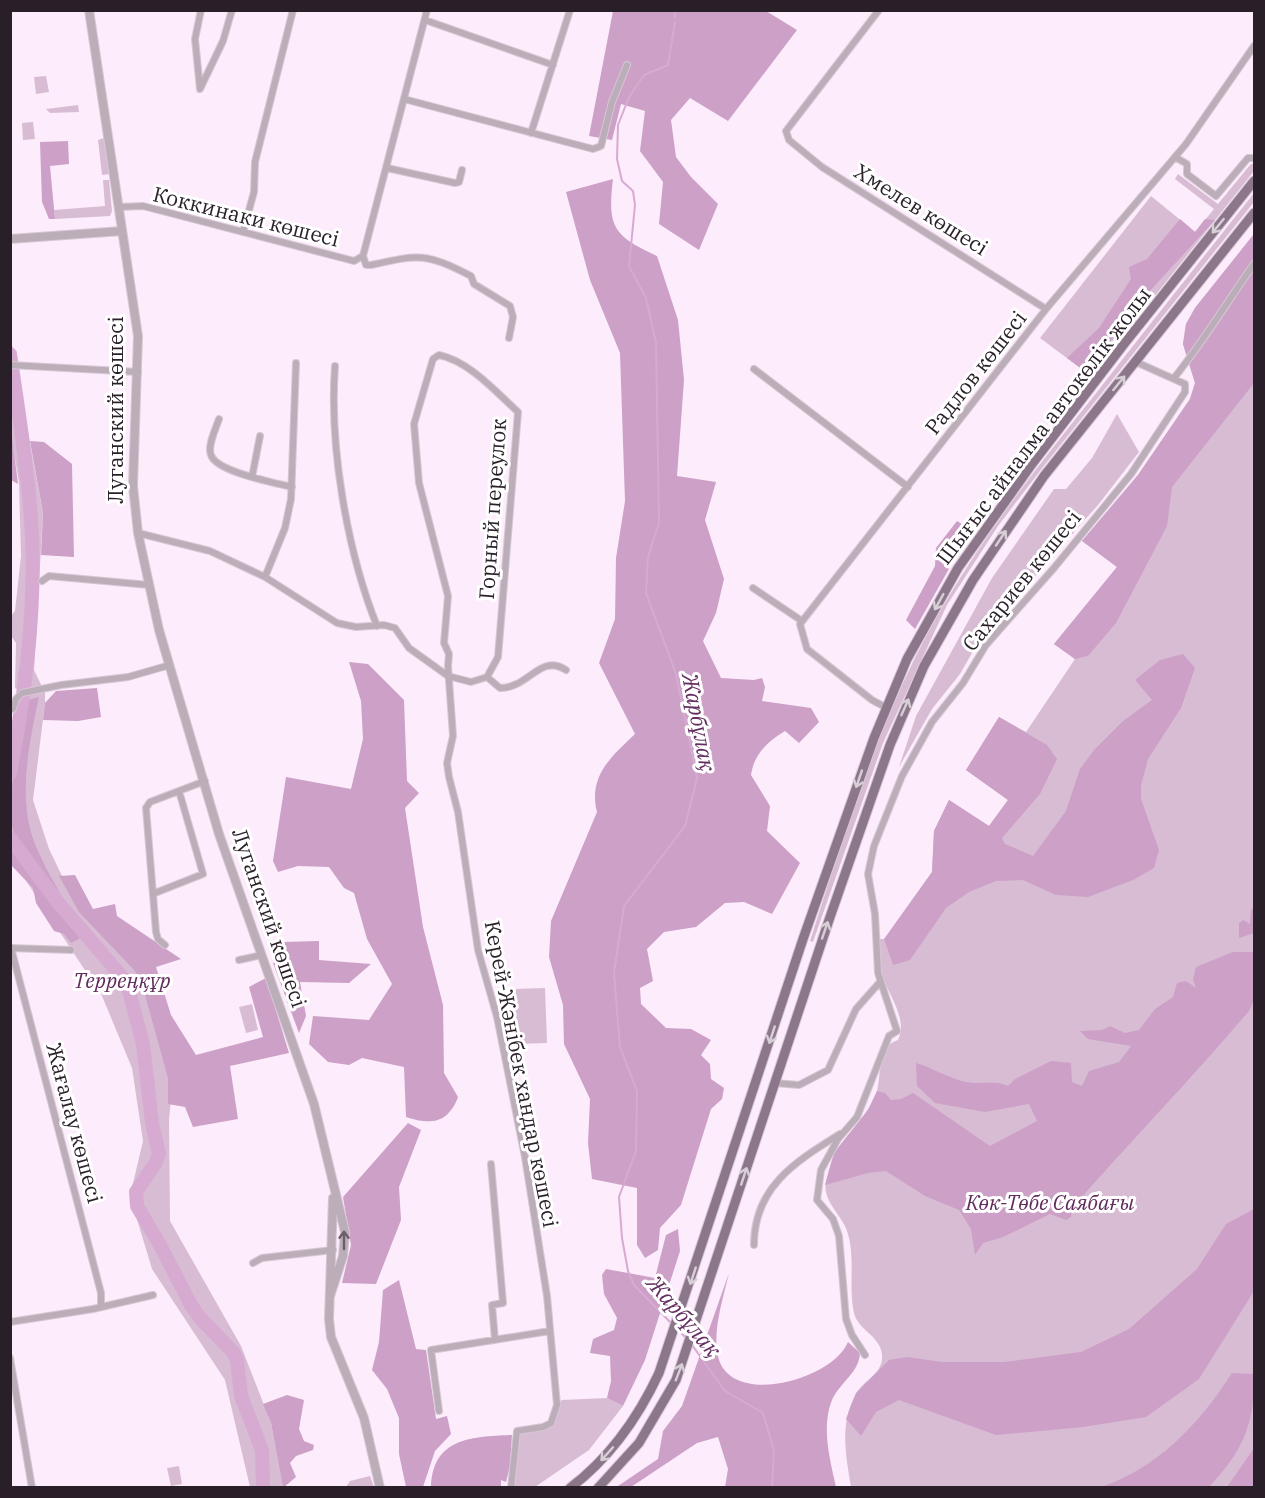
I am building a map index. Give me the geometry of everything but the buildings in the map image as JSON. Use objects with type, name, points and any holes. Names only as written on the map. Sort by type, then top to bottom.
[{"type":"main road","name":"Шығыс айналма автокөлік жолы","points":[[570,1488],[610,1451],[637,1415],[666,1356],[790,980],[885,707],[907,659],[958,568],[1117,353],[1254,181]]},
{"type":"main road","points":[[598,1488],[624,1462],[652,1424],[682,1362],[890,745],[924,666],[973,580],[1044,476],[1254,213]]},
{"type":"street","name":"Луганский көшесі","points":[[88,10],[138,336],[133,486],[138,533],[170,665],[219,834],[314,1104],[345,1232],[345,1248],[330,1296]]},
{"type":"street","points":[[201,10],[195,39],[200,89],[223,41],[232,10]]},
{"type":"street","points":[[243,232],[254,192],[255,162],[293,10]]},
{"type":"street","points":[[363,256],[427,10]]},
{"type":"street","points":[[531,133],[570,10]]},
{"type":"street","name":"Хмелев көшесі","points":[[879,10],[786,131],[789,140],[822,167],[1046,309]]},
{"type":"street","points":[[425,20],[554,65]]},
{"type":"street","name":"Радлов көшесі","points":[[802,621],[1046,309],[1175,157],[1254,46]]},
{"type":"street","points":[[404,99],[593,149],[601,146],[612,102],[627,65]]},
{"type":"street","points":[[1175,157],[1187,164],[1187,174],[1216,196],[1248,158],[1254,158]]},
{"type":"street","points":[[387,168],[455,183],[459,182],[462,170]]},
{"type":"street","name":"Коккинаки көшесі","points":[[119,207],[143,206],[354,261],[363,256],[366,265],[428,256],[471,276],[474,284],[510,306],[513,317],[509,338]]},
{"type":"street","points":[[12,238],[122,231]]},
{"type":"street","points":[[1136,362],[1174,378],[1196,351],[1217,315],[1254,264]]},
{"type":"street","name":"Горный переулок","points":[[448,676],[449,654],[444,643],[448,596],[419,483],[414,424],[433,359],[438,355],[450,358],[484,382],[518,412],[498,657],[487,677]]},
{"type":"street","points":[[264,577],[285,528],[292,487],[296,363]]},
{"type":"street","points":[[10,365],[138,372]]},
{"type":"street","points":[[335,366],[336,460],[350,533],[377,626]]},
{"type":"street","points":[[754,369],[908,487]]},
{"type":"street","name":"Сахариев көшесі","points":[[865,1355],[852,1335],[846,1318],[841,1272],[843,1250],[833,1220],[817,1200],[821,1170],[845,1131],[857,1117],[889,1036],[897,1031],[888,997],[880,982],[875,946],[874,907],[868,874],[874,846],[902,776],[932,722],[963,683],[986,645],[1054,568],[1137,465],[1185,392],[1185,384],[1174,378]]},
{"type":"street","points":[[219,419],[211,455],[228,469],[292,487]]},
{"type":"street","points":[[252,477],[260,436]]},
{"type":"street","points":[[138,533],[210,551],[264,577],[337,623],[356,627],[395,628],[410,648],[448,676],[471,682],[487,677],[500,688],[506,688],[526,681],[543,666],[558,665],[566,670]]},
{"type":"street","points":[[42,581],[49,576],[149,585]]},
{"type":"street","points":[[753,588],[802,621],[800,624],[807,649],[872,700],[885,707]]},
{"type":"street","points":[[10,709],[13,710],[16,699],[22,693],[42,691],[62,685],[128,677],[170,665]]},
{"type":"street","name":"Керей-Жәнібек хандар көшесі","points":[[448,676],[453,735],[447,763],[449,777],[458,812],[478,950],[496,1017],[525,1157],[547,1296],[557,1405],[551,1422],[543,1427],[517,1431],[511,1488]]},
{"type":"street","points":[[165,945],[158,939],[156,932],[155,893],[146,808],[150,802],[205,781]]},
{"type":"street","points":[[155,893],[203,874],[179,791]]},
{"type":"street","points":[[11,948],[71,950]]},
{"type":"street","name":"Жағалау көшесі","points":[[11,948],[101,1293],[101,1307]]},
{"type":"street","points":[[239,960],[262,955]]},
{"type":"street","points":[[775,1083],[799,1085],[828,1070],[856,1009],[880,982]]},
{"type":"street","points":[[754,1245],[754,1227],[760,1208],[774,1181],[845,1131]]},
{"type":"street","points":[[491,1164],[503,1303],[492,1305],[495,1340]]},
{"type":"street","name":"Луганский көшесі","points":[[332,1184],[333,1250],[329,1319],[331,1337],[364,1418],[380,1488]]},
{"type":"street","points":[[253,1263],[262,1258],[333,1250]]},
{"type":"street","points":[[10,1322],[101,1307],[153,1295]]},
{"type":"street","points":[[439,1411],[431,1350],[550,1331]]},
{"type":"street","points":[[10,1358],[32,1488]]},
{"type":"green space","points":[[613,11],[766,11],[797,30],[728,121],[690,98],[671,120],[676,157],[691,177],[718,204],[699,250],[659,224],[663,182],[640,151],[645,111],[621,104],[612,140],[589,136]]},
{"type":"green space","points":[[46,76],[49,92],[36,94],[34,77]]},
{"type":"green space","points":[[78,105],[79,112],[50,113],[46,109]]},
{"type":"green space","points":[[33,122],[35,139],[23,140],[22,123]]},
{"type":"green space","points":[[104,138],[109,174],[102,175],[98,140]]},
{"type":"green space","points":[[68,141],[69,164],[50,166],[55,219],[49,219],[42,202],[40,142]]},
{"type":"green space","points":[[1254,163],[1254,171],[1091,376],[1040,338],[1151,196],[1195,232],[1214,209],[1175,179],[1178,174],[1218,204]]},
{"type":"green space","points":[[613,179],[611,209],[613,220],[623,236],[657,256],[678,320],[684,380],[677,476],[716,482],[705,520],[724,579],[716,613],[703,641],[721,678],[754,680],[762,678],[765,687],[762,701],[811,708],[819,722],[799,743],[785,731],[778,735],[762,749],[751,775],[770,806],[767,831],[800,863],[772,914],[744,902],[725,903],[696,927],[664,932],[647,949],[653,981],[640,988],[641,1004],[666,1028],[691,1029],[711,1040],[701,1055],[710,1064],[711,1079],[724,1088],[722,1099],[711,1109],[681,1205],[660,1228],[658,1250],[645,1258],[637,1245],[637,1188],[592,1179],[588,1143],[590,1099],[564,1044],[563,1005],[549,957],[551,921],[597,812],[595,799],[599,778],[610,759],[635,734],[599,663],[615,619],[616,558],[625,501],[620,353],[590,280],[566,192]]},
{"type":"green space","points":[[103,180],[109,180],[112,211],[110,216],[55,219],[54,210],[105,206]]},
{"type":"green space","points":[[1254,193],[1254,202],[998,526],[947,605],[883,743],[813,942],[810,941],[868,767],[885,724],[903,682],[946,601],[999,520],[1037,468]]},
{"type":"green space","points":[[1180,219],[1195,232],[1205,219],[1215,220],[1136,306],[1087,373],[1067,358],[1099,328],[1131,279],[1129,267],[1147,259]]},
{"type":"green space","name":"Көк-Төбе Саябағы","points":[[1254,234],[1254,1487],[851,1487],[845,1440],[847,1417],[859,1389],[880,1367],[882,1354],[877,1342],[856,1319],[854,1313],[850,1241],[827,1195],[826,1182],[834,1155],[873,1100],[877,1091],[883,1054],[891,1043],[898,1040],[900,1032],[899,1016],[882,973],[879,939],[885,939],[932,872],[934,831],[949,800],[989,826],[1008,800],[966,770],[999,717],[1026,732],[1075,659],[1054,644],[1117,567],[1082,541],[1138,475],[1190,399],[1195,383],[1183,344],[1186,324],[1195,308]]},
{"type":"green space","points":[[1254,234],[1254,383],[1172,487],[1167,526],[1116,623],[1088,656],[1075,659],[1054,644],[1117,567],[1082,541],[1138,475],[1190,399],[1195,383],[1183,344],[1186,324],[1195,308]]},
{"type":"green space","name":"Терреңқұр","points":[[10,334],[43,513],[34,670],[45,693],[45,703],[33,800],[49,849],[67,886],[145,968],[175,1057],[169,1120],[170,1221],[241,1346],[271,1423],[283,1487],[250,1487],[225,1380],[152,1269],[130,1196],[143,1141],[132,1068],[102,996],[11,858],[10,741],[16,713],[17,689],[15,688],[16,643],[11,636],[10,617],[15,611],[21,556],[19,483],[11,435]]},
{"type":"green space","points":[[1117,414],[1139,452],[1098,505],[980,639],[960,674],[932,709],[899,767],[916,716],[992,578],[1054,489],[1066,489],[1092,458]]},
{"type":"green space","points":[[11,429],[18,484],[11,480]]},
{"type":"green space","points":[[30,441],[44,442],[72,464],[74,557],[41,555],[43,513]]},
{"type":"green space","points":[[957,521],[965,526],[963,532],[967,537],[915,629],[906,620],[935,566],[936,548]]},
{"type":"green space","points":[[1183,654],[1195,668],[1181,708],[1148,759],[1141,785],[1141,799],[1159,850],[1154,868],[1133,880],[1088,897],[1056,895],[1023,880],[996,881],[969,892],[946,908],[910,960],[893,965],[884,939],[932,872],[934,831],[949,800],[989,826],[1008,800],[966,770],[999,717],[1047,745],[1057,759],[1040,794],[1002,838],[1005,844],[1033,856],[1066,811],[1080,769],[1094,750],[1123,721],[1152,700],[1135,680],[1160,660]]},
{"type":"green space","points":[[349,662],[368,664],[404,700],[407,781],[419,793],[405,808],[423,927],[443,1005],[444,1073],[458,1097],[449,1113],[437,1120],[423,1121],[406,1117],[404,1067],[362,1058],[349,1065],[328,1062],[309,1044],[313,1016],[369,1020],[392,984],[367,939],[354,893],[344,888],[329,867],[298,866],[278,872],[273,861],[286,777],[351,789],[363,739],[361,701]]},
{"type":"green space","points":[[97,688],[101,717],[78,721],[43,720],[45,703],[56,691]]},
{"type":"green space","points":[[39,697],[26,771],[27,808],[35,844],[72,915],[17,840],[12,827],[11,792],[21,732],[28,700]]},
{"type":"green space","points":[[10,846],[83,937],[71,943],[64,934],[54,931],[36,903],[33,888],[11,865]]},
{"type":"green space","points":[[75,875],[93,909],[115,904],[117,916],[181,959],[156,967],[171,1015],[196,1055],[263,1037],[249,987],[266,978],[289,1053],[230,1066],[238,1119],[193,1127],[185,1107],[168,1104],[168,1078],[142,984],[135,971],[79,912],[59,876]]},
{"type":"green space","points":[[1254,908],[1254,933],[1239,938],[1239,923],[1243,920],[1250,924],[1251,910]]},
{"type":"green space","points":[[319,941],[319,960],[371,964],[349,983],[300,982],[306,1016],[299,1033],[273,963],[285,957],[283,942]]},
{"type":"green space","points":[[1233,952],[1254,952],[1254,1000],[1249,1011],[1072,1208],[1071,1217],[1066,1220],[1050,1214],[1003,1237],[983,1243],[975,1255],[971,1229],[959,1210],[925,1196],[886,1171],[868,1173],[825,1185],[834,1153],[868,1110],[877,1091],[885,1093],[891,1100],[901,1099],[913,1093],[990,1146],[1037,1121],[1029,1104],[985,1112],[935,1103],[917,1086],[916,1063],[966,1082],[998,1083],[1008,1086],[1015,1079],[1051,1061],[1071,1063],[1072,1082],[1082,1086],[1089,1071],[1119,1062],[1131,1046],[1088,1039],[1080,1031],[1102,1030],[1110,1026],[1125,1033],[1139,1030],[1155,1009],[1173,997],[1177,983],[1186,981],[1196,988],[1193,979],[1196,967]]},
{"type":"green space","points":[[545,988],[547,1043],[514,1044],[513,989]]},
{"type":"green space","points":[[252,1004],[258,1030],[246,1033],[239,1007]]},
{"type":"green space","points":[[408,1123],[421,1130],[399,1187],[401,1220],[376,1284],[342,1283],[351,1245],[343,1197]]},
{"type":"green space","points":[[1254,1209],[1254,1291],[1199,1379],[1146,1417],[1083,1427],[996,1435],[899,1400],[876,1412],[861,1436],[846,1419],[856,1393],[889,1360],[907,1357],[942,1362],[1004,1362],[1081,1352],[1129,1329],[1197,1269],[1226,1224]]},
{"type":"green space","points":[[678,1229],[680,1251],[645,1360],[623,1406],[607,1398],[611,1381],[610,1356],[590,1353],[593,1339],[614,1330],[617,1318],[604,1294],[602,1275],[606,1269],[655,1278],[666,1235]]},
{"type":"green space","points":[[729,1273],[716,1339],[719,1360],[729,1374],[744,1382],[763,1385],[784,1382],[824,1367],[839,1355],[848,1342],[860,1353],[853,1372],[832,1400],[827,1421],[831,1466],[836,1487],[725,1487],[728,1469],[718,1437],[697,1443],[631,1487],[615,1488],[658,1459],[663,1431],[682,1406]]},
{"type":"green space","points":[[399,1280],[416,1349],[426,1350],[436,1419],[447,1416],[451,1434],[435,1451],[423,1487],[406,1487],[399,1454],[399,1418],[387,1389],[372,1370],[379,1342],[383,1290]]},
{"type":"green space","points":[[1232,1373],[1254,1374],[1252,1408],[1245,1436],[1238,1449],[1209,1487],[1101,1487],[1141,1468],[1176,1442],[1206,1409]]},
{"type":"green space","points":[[287,1395],[304,1400],[299,1429],[304,1441],[314,1445],[313,1450],[296,1456],[290,1463],[296,1477],[283,1488],[271,1423],[263,1404]]},
{"type":"green space","points":[[607,1398],[623,1406],[589,1450],[535,1487],[513,1487],[517,1431],[551,1423],[557,1405],[562,1400]]},
{"type":"green space","points":[[512,1435],[510,1466],[506,1482],[501,1480],[501,1486],[431,1487],[433,1470],[447,1449],[470,1439]]},
{"type":"green space","points":[[1254,1448],[1254,1487],[1227,1487]]},
{"type":"green space","points":[[179,1466],[182,1484],[171,1486],[167,1468]]},
{"type":"green space","points":[[370,1476],[374,1487],[346,1487],[350,1481]]},
{"type":"waterway","name":"Жарбұлақ","points":[[675,10],[675,18]]},
{"type":"waterway","name":"Жарбұлақ","points":[[671,1323],[634,1285],[628,1271],[622,1238],[619,1197],[636,1151],[637,1091],[620,1047],[614,973],[624,906],[685,826],[697,778],[676,674],[646,593],[648,557],[659,523],[656,343],[646,298],[629,266],[635,205],[633,191],[622,181],[617,159],[618,125],[629,97],[644,75],[668,65],[675,22]]},
{"type":"waterway","points":[[10,354],[29,497],[32,549],[29,646],[10,773]]},
{"type":"waterway","points":[[10,838],[56,900],[123,978],[129,991],[143,1044],[152,1123],[159,1154],[136,1192],[137,1206],[191,1305],[200,1318],[233,1352],[237,1360],[241,1396],[262,1450],[263,1488]]},
{"type":"waterway","name":"Жарбұлақ","points":[[677,1329],[686,1338]]},
{"type":"waterway","name":"Жарбұлақ","points":[[692,1345],[725,1391],[763,1413],[774,1451],[772,1488]]}]
